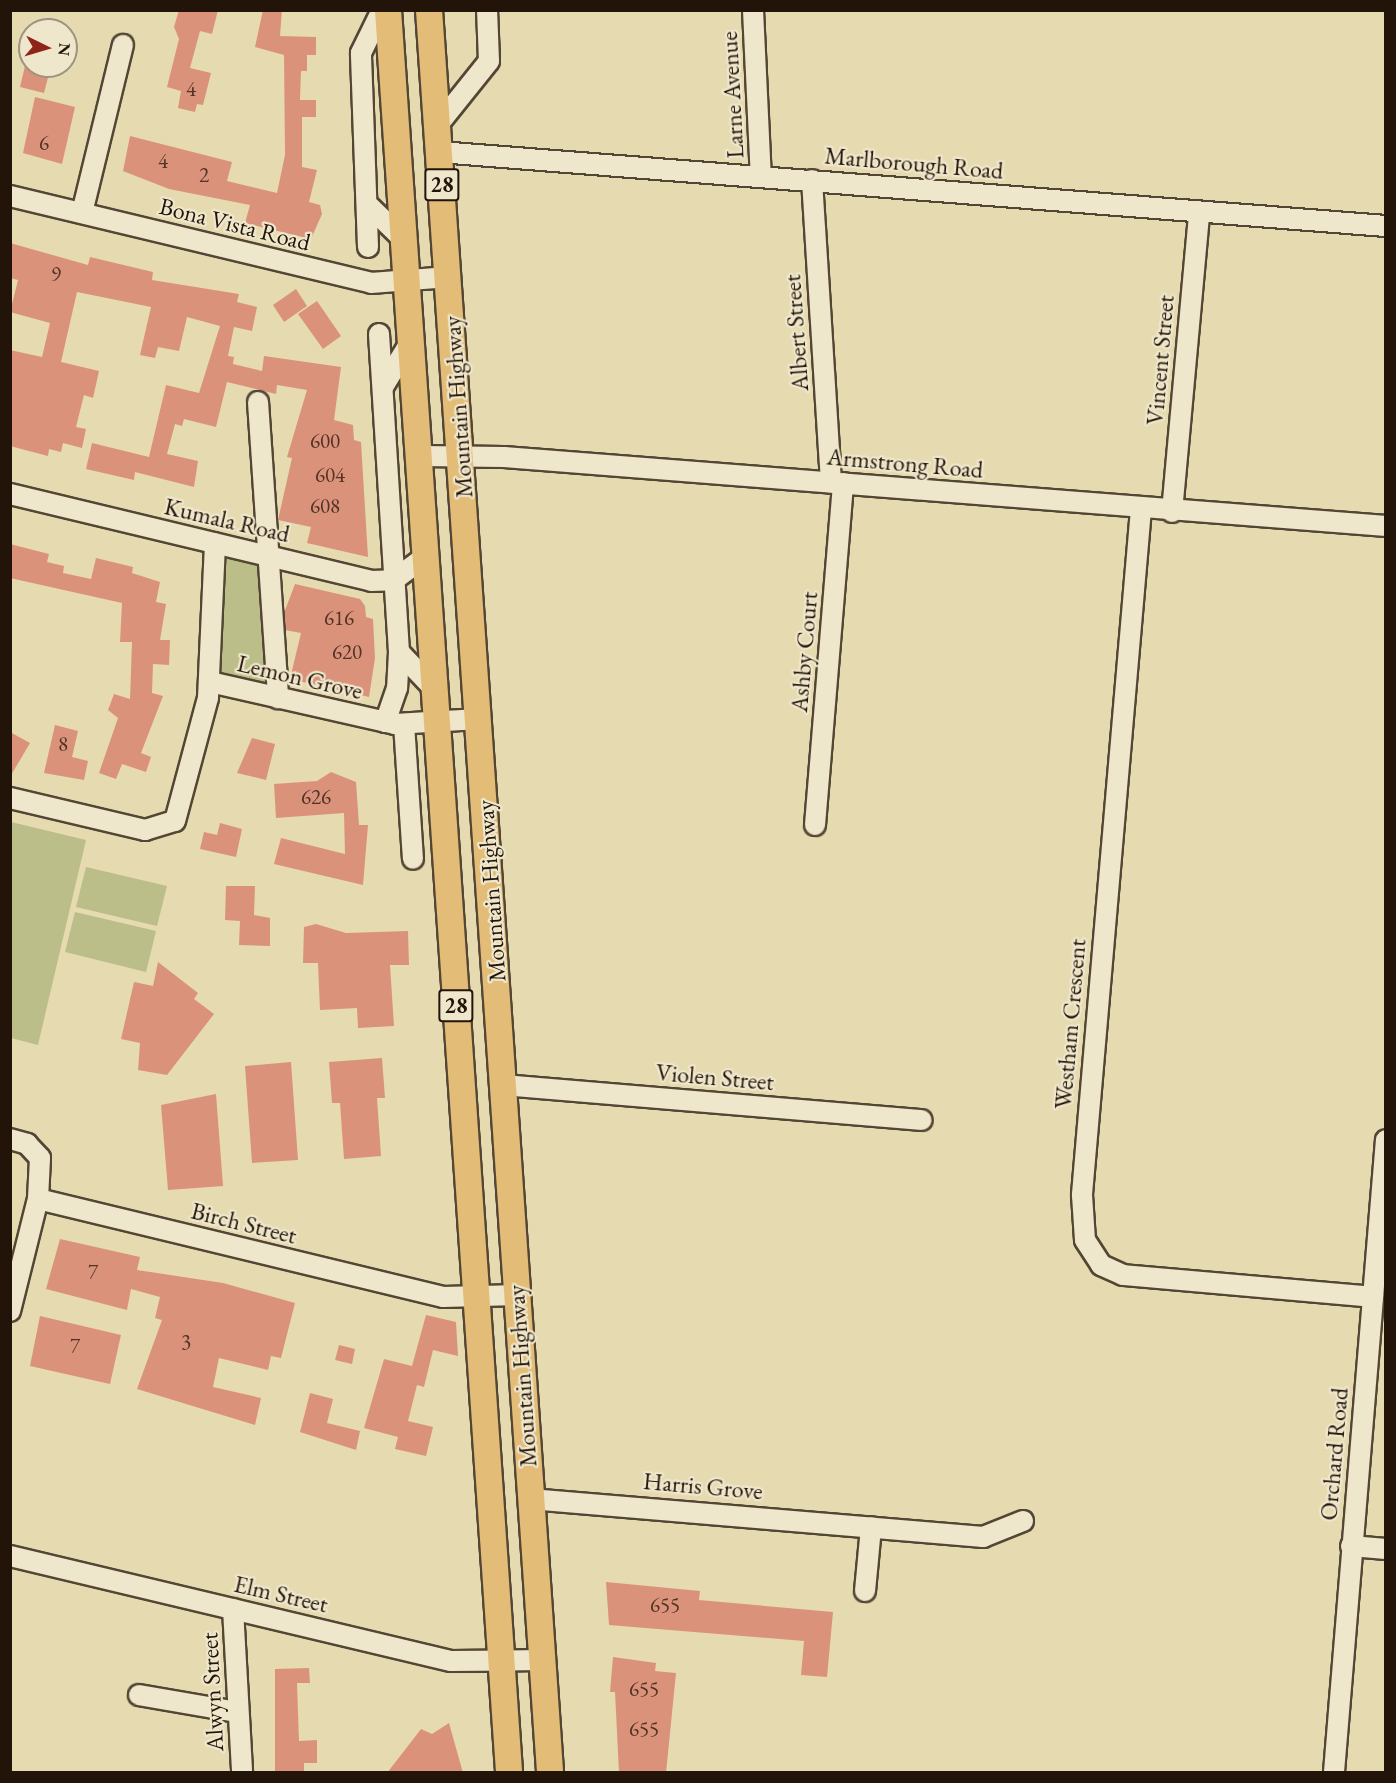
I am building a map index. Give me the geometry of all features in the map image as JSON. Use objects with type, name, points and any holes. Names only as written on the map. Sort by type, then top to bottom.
[{"type":"main road","name":"Mountain Highway","points":[[388,10],[509,1773]]},
{"type":"main road","name":"Mountain Highway","points":[[429,10],[462,454],[550,1773]]},
{"type":"street","points":[[368,247],[370,207],[361,53],[382,10]]},
{"type":"street","points":[[437,126],[489,61],[486,10]]},
{"type":"street","name":"Larne Avenue","points":[[753,10],[761,177]]},
{"type":"street","points":[[82,213],[123,45]]},
{"type":"street","name":"Marlborough Road","points":[[439,152],[1386,226]]},
{"type":"street","name":"Albert Street","points":[[812,180],[837,482]]},
{"type":"street","name":"Bona Vista Road","points":[[10,196],[358,281],[407,282],[448,277]]},
{"type":"street","points":[[370,207],[404,240]]},
{"type":"street","name":"Vincent Street","points":[[1172,512],[1199,213]]},
{"type":"street","points":[[379,334],[399,652],[397,688],[389,722],[413,860]]},
{"type":"street","points":[[382,387],[411,341]]},
{"type":"street","points":[[258,402],[278,698]]},
{"type":"street","name":"Armstrong Road","points":[[420,456],[462,454],[837,482],[1172,512],[1386,526]]},
{"type":"street","name":"Ashby Court","points":[[815,825],[837,482]]},
{"type":"street","name":"Kumala Road","points":[[10,494],[370,580],[394,580]]},
{"type":"street","name":"Westham Crescent","points":[[1140,509],[1082,1195],[1085,1240],[1101,1265],[1123,1275],[1372,1297]]},
{"type":"street","name":"Lemon Grove","points":[[10,798],[145,830],[165,829],[180,814],[210,682],[215,543]]},
{"type":"street","points":[[394,580],[426,556]]},
{"type":"street","points":[[399,652],[435,690]]},
{"type":"street","name":"Lemon Grove","points":[[210,682],[389,722],[438,723],[478,719]]},
{"type":"street","name":"Violen Street","points":[[504,1085],[922,1120]]},
{"type":"street","points":[[10,1139],[27,1144],[40,1158],[38,1199],[10,1311]]},
{"type":"street","name":"Orchard Road","points":[[1334,1773],[1372,1297],[1380,1267],[1386,1140]]},
{"type":"street","name":"Birch Street","points":[[38,1199],[443,1297],[476,1298],[517,1295]]},
{"type":"street","name":"Harris Grove","points":[[530,1499],[983,1537],[1023,1521]]},
{"type":"street","points":[[865,1591],[871,1527]]},
{"type":"street","points":[[1351,1546],[1386,1549]]},
{"type":"street","name":"Elm Street","points":[[10,1556],[451,1661],[542,1660]]},
{"type":"street","name":"Alwyn Street","points":[[233,1610],[242,1773]]},
{"type":"street","points":[[139,1695],[237,1712]]},
{"type":"green space","points":[[215,543],[268,556],[278,698],[210,682]]},
{"type":"green space","points":[[11,822],[86,840],[38,1045],[11,1038]]},
{"type":"green space","points":[[86,867],[167,886],[157,926],[76,907]]},
{"type":"green space","points":[[75,912],[156,931],[146,972],[65,952]]},
{"type":"building","points":[[179,10],[218,10],[212,34],[200,31],[190,68],[211,73],[203,105],[197,104],[195,112],[178,108],[181,91],[167,87],[179,39],[174,27]]},
{"type":"building","points":[[263,10],[282,10],[280,36],[316,37],[316,55],[307,55],[307,71],[301,71],[300,100],[316,100],[316,117],[302,117],[302,167],[317,170],[309,202],[320,205],[322,214],[311,239],[245,223],[250,205],[169,189],[123,171],[130,136],[232,162],[227,181],[277,193],[285,155],[284,55],[255,47]]},
{"type":"building","points":[[22,78],[48,78],[44,93],[20,87]]},
{"type":"building","points":[[35,97],[75,107],[62,164],[23,153]]},
{"type":"building","points":[[10,243],[88,265],[90,257],[153,272],[152,280],[239,294],[237,302],[257,307],[252,331],[234,327],[228,356],[234,357],[233,364],[262,371],[264,356],[341,367],[334,420],[353,425],[354,440],[361,442],[368,557],[307,543],[311,527],[278,520],[292,458],[287,457],[307,390],[277,385],[276,394],[227,382],[216,427],[184,419],[182,426],[175,424],[167,454],[198,461],[194,487],[135,472],[134,480],[86,469],[92,443],[149,457],[166,385],[199,393],[220,326],[187,317],[179,351],[158,347],[155,358],[140,355],[151,307],[77,292],[61,362],[99,371],[93,398],[84,395],[76,427],[86,429],[82,448],[63,443],[61,452],[49,449],[48,456],[10,446],[10,350],[42,357],[50,323],[10,312],[18,280],[10,278]]},
{"type":"building","points":[[296,289],[307,306],[284,322],[273,305]]},
{"type":"building","points":[[317,301],[341,336],[323,349],[298,314]]},
{"type":"building","points":[[10,544],[49,554],[47,562],[64,566],[63,573],[91,579],[96,558],[133,567],[132,573],[160,582],[156,602],[166,604],[160,640],[170,640],[169,665],[153,664],[152,693],[163,696],[141,753],[151,757],[146,772],[122,764],[116,779],[99,773],[118,718],[108,710],[114,694],[130,699],[132,642],[120,642],[122,603],[10,578]]},
{"type":"building","points":[[295,584],[360,599],[365,606],[366,617],[373,619],[375,658],[369,697],[290,679],[301,633],[285,630],[284,613]]},
{"type":"building","points":[[55,725],[78,731],[72,757],[88,761],[84,780],[44,773]]},
{"type":"building","points":[[10,732],[30,743],[10,777]]},
{"type":"building","points":[[252,738],[275,744],[266,780],[237,773]]},
{"type":"building","points":[[331,772],[356,782],[359,825],[368,825],[363,885],[274,864],[281,838],[345,854],[344,813],[276,818],[274,784],[317,781]]},
{"type":"building","points":[[220,823],[242,829],[236,857],[200,849],[204,832],[217,835]]},
{"type":"building","points":[[226,886],[255,886],[254,915],[270,918],[270,946],[239,945],[240,921],[225,920]]},
{"type":"building","points":[[316,924],[346,933],[408,931],[409,965],[390,965],[394,1026],[358,1028],[357,1008],[320,1010],[318,963],[303,963],[304,927]]},
{"type":"building","points":[[158,962],[198,993],[194,999],[214,1014],[167,1075],[138,1070],[140,1043],[121,1039],[134,982],[153,986]]},
{"type":"building","points":[[382,1058],[385,1098],[377,1098],[381,1156],[344,1159],[340,1103],[332,1103],[329,1062]]},
{"type":"building","points":[[291,1062],[298,1160],[252,1163],[245,1066]]},
{"type":"building","points":[[216,1094],[223,1186],[168,1190],[161,1105]]},
{"type":"building","points":[[60,1239],[140,1257],[137,1270],[223,1283],[295,1303],[281,1358],[271,1356],[268,1370],[219,1358],[213,1387],[261,1398],[255,1425],[137,1389],[162,1320],[155,1318],[160,1297],[131,1289],[127,1310],[46,1289]]},
{"type":"building","points":[[426,1315],[456,1322],[458,1356],[433,1350],[424,1387],[417,1385],[408,1421],[433,1427],[426,1456],[395,1449],[398,1437],[364,1428],[384,1359],[412,1366]]},
{"type":"building","points":[[40,1316],[121,1335],[110,1384],[30,1366]]},
{"type":"building","points":[[339,1345],[355,1349],[352,1364],[335,1360]]},
{"type":"building","points":[[310,1393],[333,1399],[327,1423],[360,1431],[356,1450],[300,1432]]},
{"type":"building","points":[[606,1582],[700,1591],[699,1600],[833,1612],[827,1677],[801,1675],[804,1641],[609,1625]]},
{"type":"building","points":[[613,1657],[656,1663],[655,1671],[676,1673],[666,1773],[619,1773],[615,1692],[610,1692]]},
{"type":"building","points":[[309,1668],[310,1683],[297,1683],[299,1741],[317,1740],[317,1763],[304,1763],[304,1773],[275,1773],[275,1669]]},
{"type":"building","points":[[449,1723],[463,1773],[387,1773],[421,1729],[432,1734]]}]
